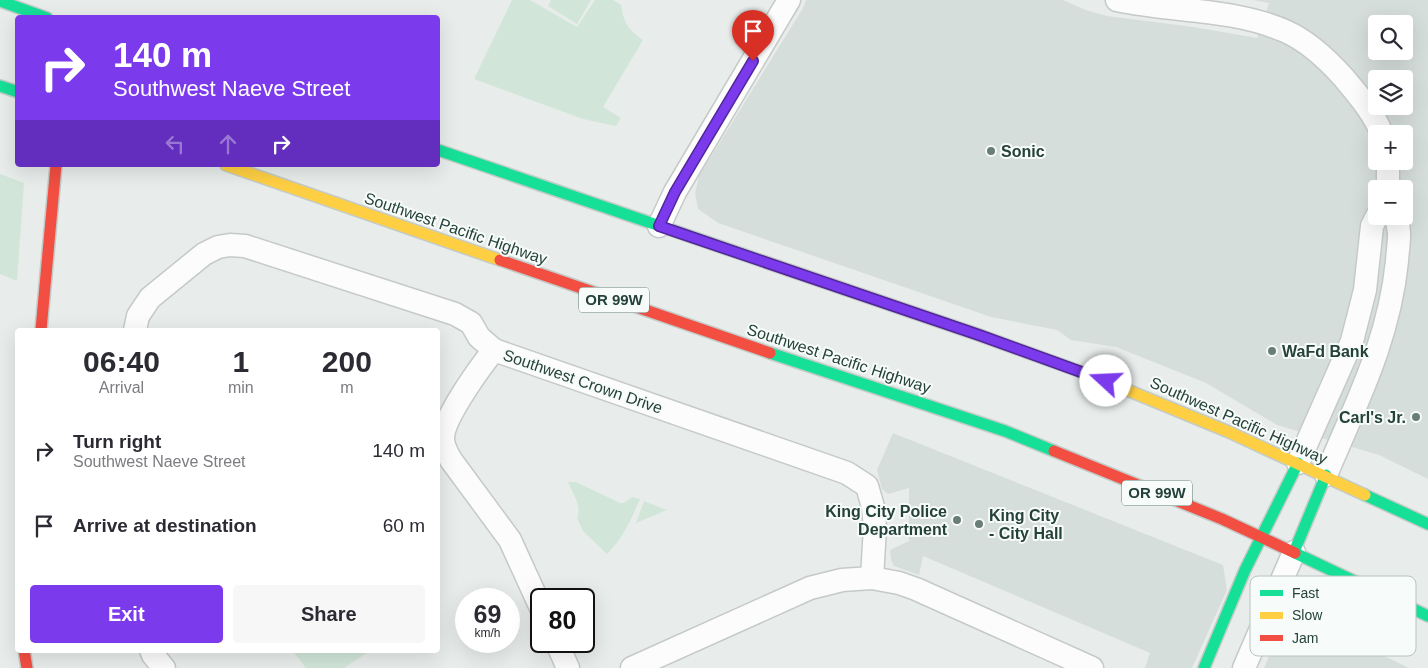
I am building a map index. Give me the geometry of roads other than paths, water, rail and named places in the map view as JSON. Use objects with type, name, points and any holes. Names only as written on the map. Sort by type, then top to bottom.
[{"type":"main road","points":[[0,0],[39,15]]},
{"type":"main road","points":[[0,86],[15,91]]},
{"type":"main road","name":"Southwest Pacific Highway","points":[[440,151],[979,335],[1123,387],[1298,462],[1428,524]]},
{"type":"main road","points":[[41,328],[56,167]]},
{"type":"main road","name":"Southwest Pacific Highway","points":[[232,167],[642,310],[1005,431],[1222,519],[1344,576]]},
{"type":"main road","points":[[1204,668],[1245,570],[1298,462]]},
{"type":"main road","points":[[1294,552],[1326,475]]},
{"type":"main road","name":"Southwest Pacific Highway","points":[[1416,610],[1428,616]]},
{"type":"main road","points":[[24,653],[27,668]]},
{"type":"street","points":[[659,226],[675,192],[789,0]]},
{"type":"street","points":[[1117,0],[1233,16],[1285,31],[1320,54],[1334,67],[1369,107],[1378,125]]},
{"type":"street","points":[[1298,462],[1352,341],[1364,290],[1372,225]]},
{"type":"street","points":[[1326,475],[1369,374],[1385,328],[1394,286],[1400,229],[1398,225]]},
{"type":"street","name":"Southwest Crown Drive","points":[[135,328],[138,316],[150,298],[204,254],[218,247],[230,245],[245,246],[455,314],[471,324],[479,337],[494,350],[847,473],[867,486],[873,507],[875,527],[872,578]]},
{"type":"street","points":[[494,350],[482,364],[446,423],[443,436],[444,448],[510,540],[532,588]]},
{"type":"street","points":[[1284,576],[1294,552]]},
{"type":"street","points":[[632,668],[810,588],[842,580],[872,578],[916,589],[1092,668]]},
{"type":"street","points":[[152,653],[164,668]]},
{"type":"street","points":[[561,653],[568,668]]},
{"type":"street","points":[[1244,668],[1250,654]]},
{"type":"place","name":"Sonic","points":[[991,151]]},
{"type":"place","name":"WaFd Bank","points":[[1272,351]]},
{"type":"place","name":"Carl's Jr.","points":[[1416,417]]},
{"type":"place","name":"King City Police Department","points":[[957,520]]},
{"type":"place","name":"King City - City Hall","points":[[979,524]]}]
